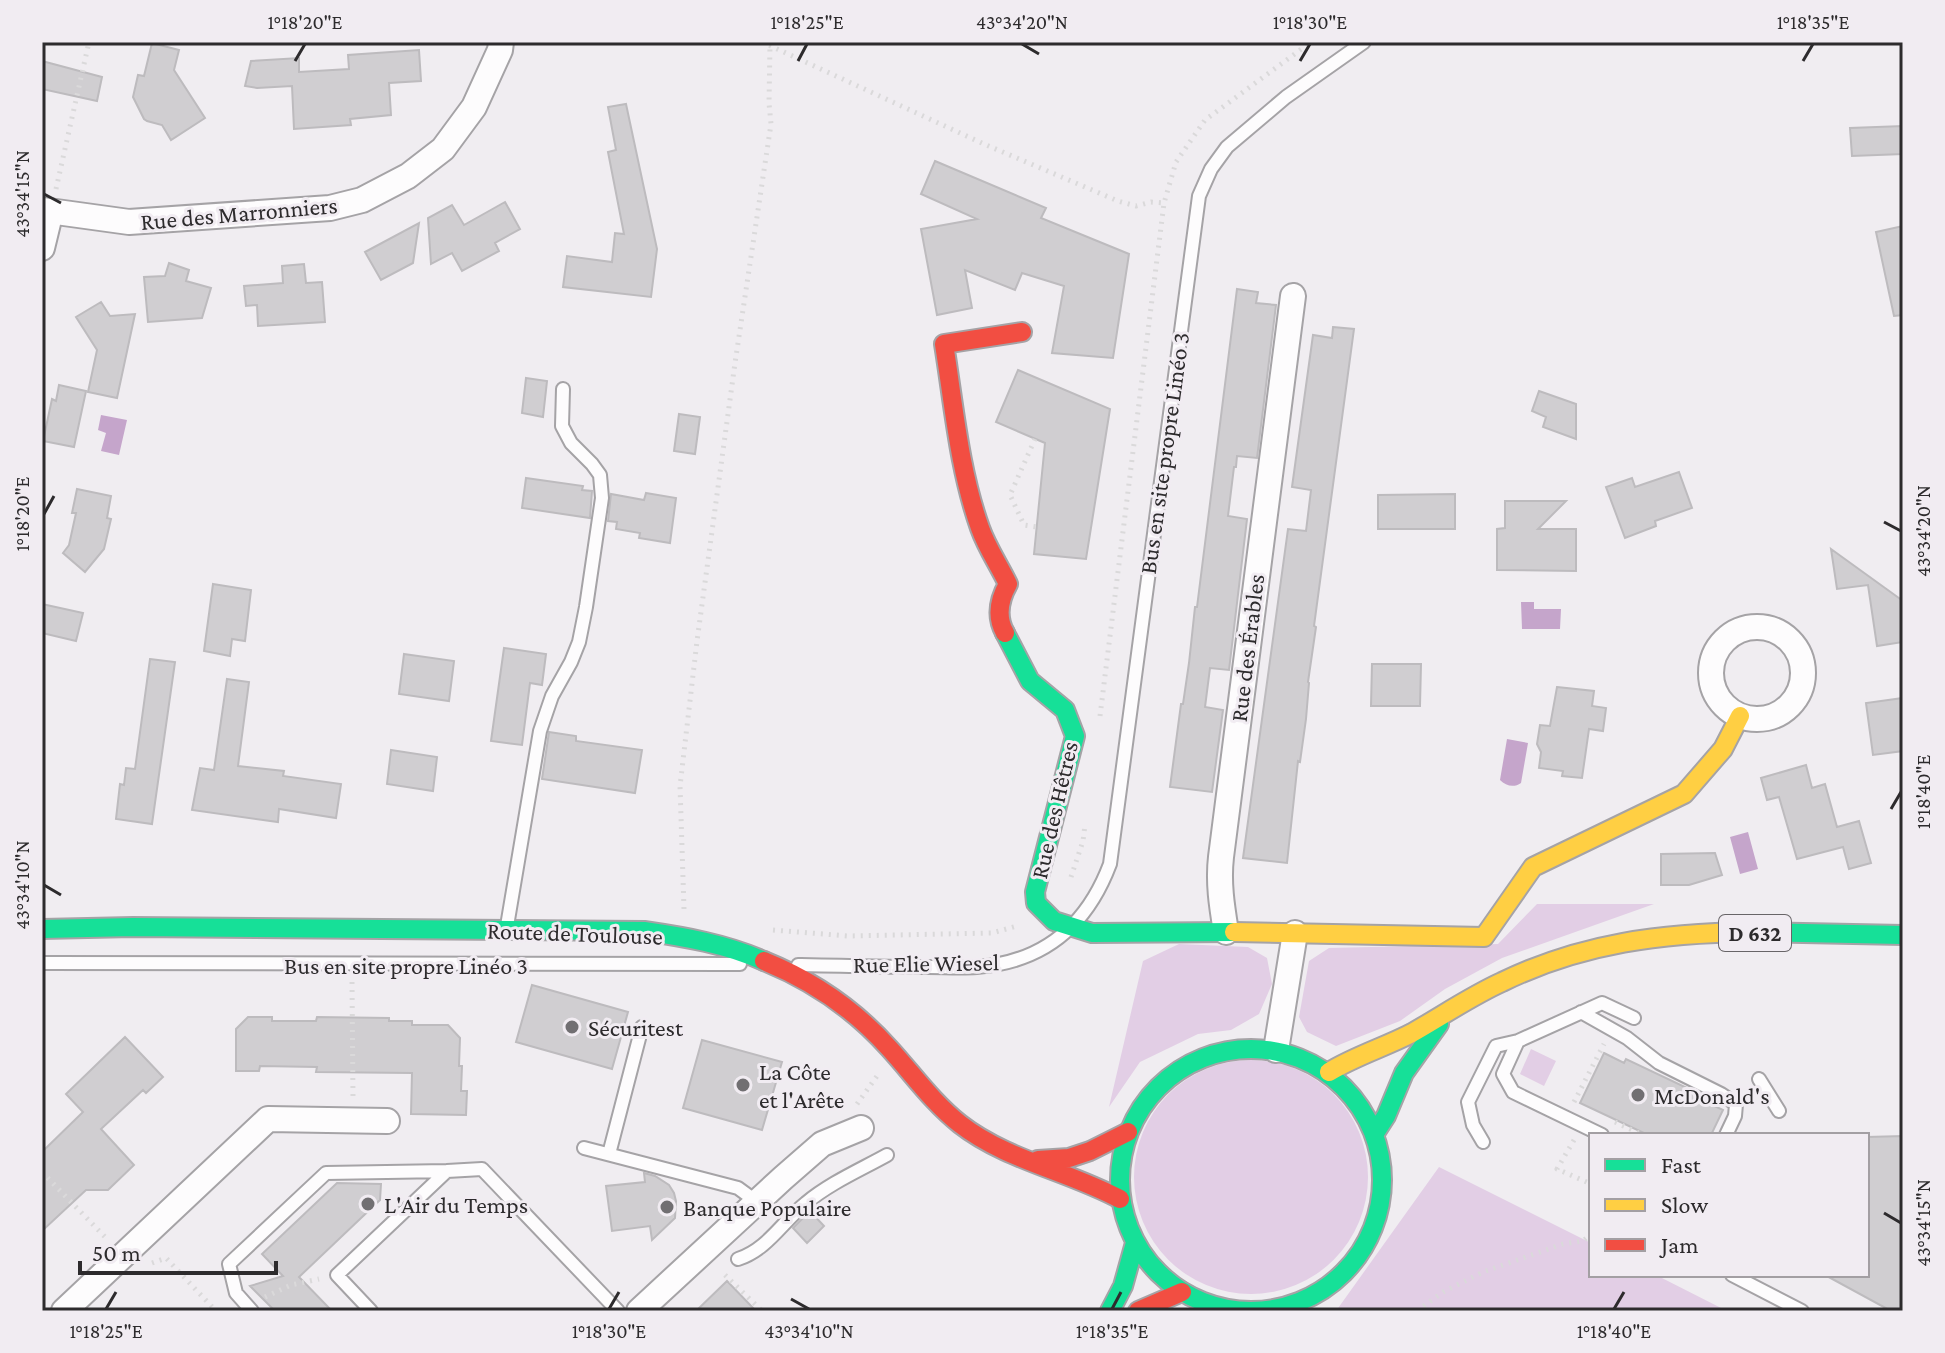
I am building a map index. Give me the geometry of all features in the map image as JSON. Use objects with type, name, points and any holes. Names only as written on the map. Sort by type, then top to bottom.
[{"type":"street","name":"Rue des Marronniers","points":[[47,210],[129,222],[330,208],[362,200],[408,176],[443,149],[474,107],[501,42]]},
{"type":"street","points":[[42,248],[47,210]]},
{"type":"street","name":"Rue des Érables","points":[[1226,932],[1219,873],[1293,296]]},
{"type":"street","name":"Rue des Hêtres","points":[[1022,332],[944,344],[966,482],[980,528],[1008,584],[1000,599],[1000,624],[1030,681],[1065,710],[1075,736],[1035,892],[1036,903],[1054,921],[1092,933],[1226,932]]},
{"type":"street","points":[[1226,932],[1484,937],[1533,867],[1684,794],[1723,749],[1740,716]]},
{"type":"street","name":"Route de Toulouse","points":[[42,929],[644,931],[704,941],[770,964],[802,979],[834,1000],[882,1040],[934,1101],[962,1126],[1001,1149],[1089,1182],[1120,1199]]},
{"type":"street","points":[[1276,1050],[1295,933]]},
{"type":"street","name":"D 632","points":[[1329,1072],[1342,1063],[1395,1042],[1494,985],[1529,970],[1609,945],[1671,935],[1714,933],[1903,935]]},
{"type":"street","name":"D 632","points":[[1375,1133],[1386,1116],[1404,1073],[1445,1015]]},
{"type":"street","points":[[1230,1049],[1276,1050],[1304,1058],[1329,1072],[1356,1099],[1375,1133],[1383,1172],[1380,1211],[1365,1248],[1340,1278],[1307,1300],[1268,1311],[1223,1309],[1182,1292],[1155,1270],[1135,1243],[1120,1199],[1119,1165],[1128,1132],[1151,1093],[1187,1064],[1230,1049]]},
{"type":"street","points":[[64,1311],[268,1119],[387,1121]]},
{"type":"street","points":[[639,1311],[822,1144],[861,1128]]},
{"type":"street","points":[[1033,1160],[1069,1158],[1128,1132]]},
{"type":"street","points":[[1110,1311],[1123,1286],[1135,1243]]},
{"type":"street","points":[[1138,1311],[1182,1292]]},
{"type":"lane","name":"Bus en site propre Linéo 3","points":[[1071,927],[1102,885],[1110,864],[1199,196],[1211,169],[1227,147],[1286,97],[1364,42]]},
{"type":"lane","points":[[506,929],[540,731],[552,696],[579,642],[602,498],[600,475],[571,443],[562,426],[563,389]]},
{"type":"lane","name":"Rue Elie Wiesel","points":[[770,964],[978,967],[1032,954],[1051,944],[1071,927]]},
{"type":"lane","name":"Bus en site propre Linéo 3","points":[[42,963],[770,964]]},
{"type":"lane","points":[[1483,1142],[1473,1125],[1468,1102],[1496,1046],[1518,1041],[1602,1003],[1634,1018]]},
{"type":"lane","points":[[1581,1012],[1627,1038],[1659,1063],[1736,1104],[1735,1116],[1727,1133]]},
{"type":"lane","points":[[609,1154],[642,1027]]},
{"type":"lane","points":[[1518,1041],[1503,1074],[1513,1092],[1598,1133]]},
{"type":"lane","points":[[1759,1079],[1779,1111]]},
{"type":"lane","points":[[584,1148],[738,1188],[757,1202]]},
{"type":"lane","points":[[738,1259],[754,1253],[805,1204],[887,1155]]},
{"type":"lane","points":[[252,1311],[236,1293],[229,1264],[326,1173],[482,1169],[618,1311]]},
{"type":"lane","points":[[371,1311],[337,1275],[447,1171]]},
{"type":"lane","points":[[1736,1277],[1802,1311]]},
{"type":"path","points":[[47,210],[89,42]]},
{"type":"path","points":[[762,42],[984,144],[1118,201],[1136,206],[1164,203]]},
{"type":"path","points":[[1100,716],[1164,203],[1176,162],[1205,120],[1311,42]]},
{"type":"path","points":[[678,937],[684,908],[680,786],[697,641],[771,124],[770,45]]},
{"type":"path","points":[[1035,439],[1010,495],[1024,525],[1037,527]]},
{"type":"path","points":[[772,930],[848,936],[992,933],[1023,925],[1053,900],[1073,874],[1085,825]]},
{"type":"path","points":[[352,982],[354,1121]]},
{"type":"path","points":[[1589,1183],[1557,1169],[1587,1110],[1574,1103],[1611,1030]]},
{"type":"path","points":[[861,1128],[854,1117],[856,1105],[882,1069]]},
{"type":"path","points":[[42,1172],[139,1269],[166,1258],[216,1311],[236,1293],[259,1299],[291,1285],[337,1275]]},
{"type":"path","points":[[1417,1311],[1443,1292],[1483,1272],[1563,1244],[1583,1241],[1589,1236]]},
{"type":"path","points":[[716,1266],[762,1311]]},
{"type":"shaded area","points":[[101,415],[127,420],[119,455],[101,451],[106,433],[98,430]]},
{"type":"shaded area","points":[[1521,602],[1534,602],[1534,609],[1561,609],[1560,629],[1522,629]]},
{"type":"shaded area","points":[[1507,739],[1528,743],[1521,783],[1516,785],[1507,785],[1500,780]]},
{"type":"shaded area","points":[[1748,832],[1758,869],[1740,874],[1730,837]]},
{"type":"shaded area","points":[[1537,904],[1654,904],[1502,958],[1445,989],[1400,1021],[1336,1046],[1307,1032],[1299,1017],[1309,961],[1329,948],[1498,944]]},
{"type":"shaded area","points":[[1179,944],[1248,947],[1267,958],[1272,984],[1259,1014],[1231,1030],[1198,1034],[1140,1062],[1109,1107],[1143,961]]},
{"type":"shaded area","points":[[1531,1049],[1556,1061],[1544,1086],[1520,1074]]},
{"type":"shaded area","points":[[1251,1060],[1274,1062],[1296,1069],[1334,1094],[1359,1132],[1366,1154],[1366,1200],[1359,1222],[1334,1260],[1296,1285],[1274,1292],[1251,1294],[1228,1292],[1206,1285],[1168,1260],[1143,1222],[1136,1200],[1134,1177],[1136,1154],[1143,1132],[1168,1094],[1206,1069],[1228,1062]]},
{"type":"shaded area","points":[[1439,1167],[1589,1242],[1589,1277],[1660,1277],[1727,1311],[1336,1311]]},
{"type":"building","points":[[152,43],[179,50],[174,70],[205,118],[171,140],[162,125],[144,119],[133,97],[138,75],[144,76]]},
{"type":"building","points":[[419,50],[421,81],[389,83],[391,115],[350,119],[351,125],[294,129],[292,86],[245,86],[251,61],[299,58],[299,72],[349,69],[348,55]]},
{"type":"building","points":[[42,61],[102,77],[97,101],[42,89]]},
{"type":"building","points":[[626,104],[657,249],[651,297],[563,287],[567,256],[612,262],[615,233],[624,234],[608,152],[616,150],[608,107]]},
{"type":"building","points":[[1903,126],[1903,154],[1852,156],[1850,128]]},
{"type":"building","points":[[935,161],[1046,208],[1041,218],[1129,254],[1113,358],[1052,353],[1064,286],[1022,273],[1015,290],[965,270],[972,308],[937,315],[921,229],[977,219],[921,194]]},
{"type":"building","points":[[505,202],[520,229],[495,243],[499,251],[462,271],[452,253],[431,264],[428,218],[452,205],[464,225]]},
{"type":"building","points":[[419,223],[413,263],[381,280],[365,252]]},
{"type":"building","points":[[1903,226],[1903,315],[1894,316],[1876,232]]},
{"type":"building","points":[[169,263],[189,270],[186,281],[211,288],[202,318],[148,322],[144,277],[165,276]]},
{"type":"building","points":[[304,264],[306,283],[322,282],[325,322],[258,326],[257,305],[246,306],[244,286],[283,283],[282,266]]},
{"type":"building","points":[[1237,289],[1258,292],[1256,303],[1276,305],[1257,458],[1237,456],[1234,467],[1228,516],[1247,519],[1229,670],[1210,668],[1205,707],[1223,710],[1212,792],[1170,787],[1197,607]]},
{"type":"building","points":[[101,302],[110,316],[135,314],[117,398],[88,392],[97,350],[76,317]]},
{"type":"building","points":[[1333,327],[1354,329],[1314,626],[1306,719],[1298,761],[1287,863],[1243,858],[1288,529],[1306,531],[1311,490],[1292,487],[1313,335],[1332,338]]},
{"type":"building","points":[[1018,370],[1110,409],[1086,559],[1034,554],[1045,443],[996,422]]},
{"type":"building","points":[[526,378],[547,381],[543,417],[522,413]]},
{"type":"building","points":[[59,385],[86,391],[74,447],[43,441],[52,399],[56,401]]},
{"type":"building","points":[[1539,391],[1576,404],[1576,439],[1543,427],[1546,417],[1532,411]]},
{"type":"building","points":[[679,414],[700,417],[695,454],[674,451]]},
{"type":"building","points":[[1679,472],[1692,508],[1655,521],[1656,526],[1625,538],[1606,487],[1632,478],[1635,487]]},
{"type":"building","points":[[526,478],[583,486],[582,490],[592,491],[590,518],[522,508]]},
{"type":"building","points":[[77,489],[111,496],[107,518],[111,519],[104,549],[85,572],[63,553],[69,545],[76,513],[72,513]]},
{"type":"building","points":[[646,493],[676,498],[670,543],[639,538],[640,533],[616,529],[617,522],[608,521],[611,494],[644,500]]},
{"type":"building","points":[[1455,494],[1455,529],[1378,529],[1378,495]]},
{"type":"building","points":[[1505,501],[1566,501],[1538,529],[1576,529],[1576,571],[1497,570],[1497,529],[1505,528]]},
{"type":"building","points":[[1831,549],[1903,601],[1903,642],[1877,646],[1868,585],[1837,589]]},
{"type":"building","points":[[213,584],[251,590],[245,641],[232,639],[230,656],[204,651]]},
{"type":"building","points":[[42,604],[83,613],[76,641],[42,633]]},
{"type":"building","points":[[504,648],[546,654],[542,685],[530,683],[522,745],[491,741]]},
{"type":"building","points":[[404,654],[454,661],[449,701],[399,694]]},
{"type":"building","points":[[150,659],[175,662],[152,824],[116,819],[120,784],[124,785],[126,768],[135,769]]},
{"type":"building","points":[[1372,664],[1421,664],[1420,706],[1371,706]]},
{"type":"building","points":[[227,679],[249,682],[238,766],[284,771],[283,776],[341,784],[336,818],[279,809],[278,822],[192,810],[200,768],[214,770]]},
{"type":"building","points":[[1557,687],[1594,691],[1592,706],[1606,708],[1603,731],[1589,729],[1582,778],[1562,776],[1563,771],[1539,768],[1541,752],[1537,744],[1540,725],[1550,726]]},
{"type":"building","points":[[1903,698],[1903,751],[1873,755],[1866,703]]},
{"type":"building","points":[[549,732],[576,736],[576,741],[642,750],[635,793],[542,779]]},
{"type":"building","points":[[391,750],[437,757],[433,791],[387,784]]},
{"type":"building","points":[[1806,765],[1812,788],[1825,784],[1837,827],[1859,821],[1871,863],[1849,869],[1843,847],[1797,859],[1779,797],[1767,800],[1761,778]]},
{"type":"building","points":[[1715,853],[1722,875],[1689,885],[1661,885],[1661,854]]},
{"type":"building","name":"Sécuritest","points":[[532,985],[628,1012],[612,1069],[516,1042]]},
{"type":"building","points":[[248,1017],[272,1017],[272,1021],[316,1021],[317,1017],[389,1018],[389,1021],[412,1021],[412,1025],[448,1025],[460,1038],[459,1066],[462,1066],[461,1091],[467,1091],[466,1115],[411,1114],[412,1073],[316,1072],[317,1067],[260,1066],[259,1071],[236,1071],[236,1029]]},
{"type":"building","points":[[125,1037],[163,1077],[146,1093],[143,1090],[101,1129],[134,1165],[108,1190],[86,1190],[42,1231],[42,1152],[83,1112],[66,1094]]},
{"type":"building","points":[[702,1040],[782,1062],[762,1130],[683,1108]]},
{"type":"building","name":"McDonald's","points":[[1604,1053],[1624,1063],[1626,1059],[1706,1097],[1704,1101],[1723,1110],[1712,1133],[1644,1133],[1580,1103]]},
{"type":"building","points":[[1903,1136],[1903,1311],[1891,1311],[1829,1277],[1869,1277],[1869,1137]]},
{"type":"building","points":[[644,1173],[669,1185],[676,1201],[675,1218],[652,1240],[650,1226],[612,1231],[606,1186],[645,1182]]},
{"type":"building","points":[[337,1183],[381,1184],[380,1200],[299,1277],[332,1311],[275,1311],[250,1286],[283,1276],[262,1254]]},
{"type":"building","points":[[810,1211],[824,1226],[807,1243],[793,1228]]},
{"type":"building","points":[[727,1281],[756,1311],[696,1311]]},
{"type":"traffic: fast","points":[[1005,633],[1030,681],[1065,710],[1075,736],[1035,892],[1036,903],[1054,921],[1092,933],[1234,932]]},
{"type":"traffic: fast","points":[[42,929],[644,931],[720,946],[764,961]]},
{"type":"traffic: fast","points":[[1751,932],[1903,935]]},
{"type":"traffic: fast","points":[[1375,1133],[1386,1116],[1404,1073],[1439,1024]]},
{"type":"traffic: fast","points":[[1238,1049],[1264,1049],[1289,1054],[1313,1064],[1344,1087],[1367,1118],[1377,1142],[1382,1180],[1377,1218],[1367,1242],[1344,1273],[1313,1296],[1289,1306],[1264,1311],[1238,1311],[1213,1306],[1189,1296],[1168,1282],[1149,1263],[1135,1242],[1125,1218],[1120,1193],[1120,1167],[1125,1142],[1135,1118],[1149,1097],[1168,1078],[1189,1064],[1213,1054],[1238,1049]]},
{"type":"traffic: fast","points":[[1110,1311],[1123,1286],[1135,1243]]},
{"type":"traffic: slow","points":[[1234,932],[1484,937],[1533,867],[1684,794],[1723,749],[1740,716]]},
{"type":"traffic: slow","points":[[1329,1072],[1412,1033],[1490,988],[1562,958],[1655,938],[1751,932]]},
{"type":"traffic: jam","points":[[1005,633],[1000,621],[1000,608],[1008,584],[983,535],[973,506],[958,437],[944,344],[1022,332]]},
{"type":"traffic: jam","points":[[764,961],[799,977],[847,1009],[876,1034],[960,1124],[997,1147],[1120,1199]]},
{"type":"traffic: jam","points":[[1038,1160],[1069,1158],[1128,1132]]},
{"type":"traffic: jam","points":[[1138,1311],[1182,1292]]},
{"type":"place","name":"Sécuritest","points":[[572,1027]]},
{"type":"place","name":"La Côte et l'Arête","points":[[743,1085]]},
{"type":"place","name":"McDonald's","points":[[1638,1095]]},
{"type":"place","name":"L'Air du Temps","points":[[368,1204]]},
{"type":"place","name":"Banque Populaire","points":[[667,1207]]}]
